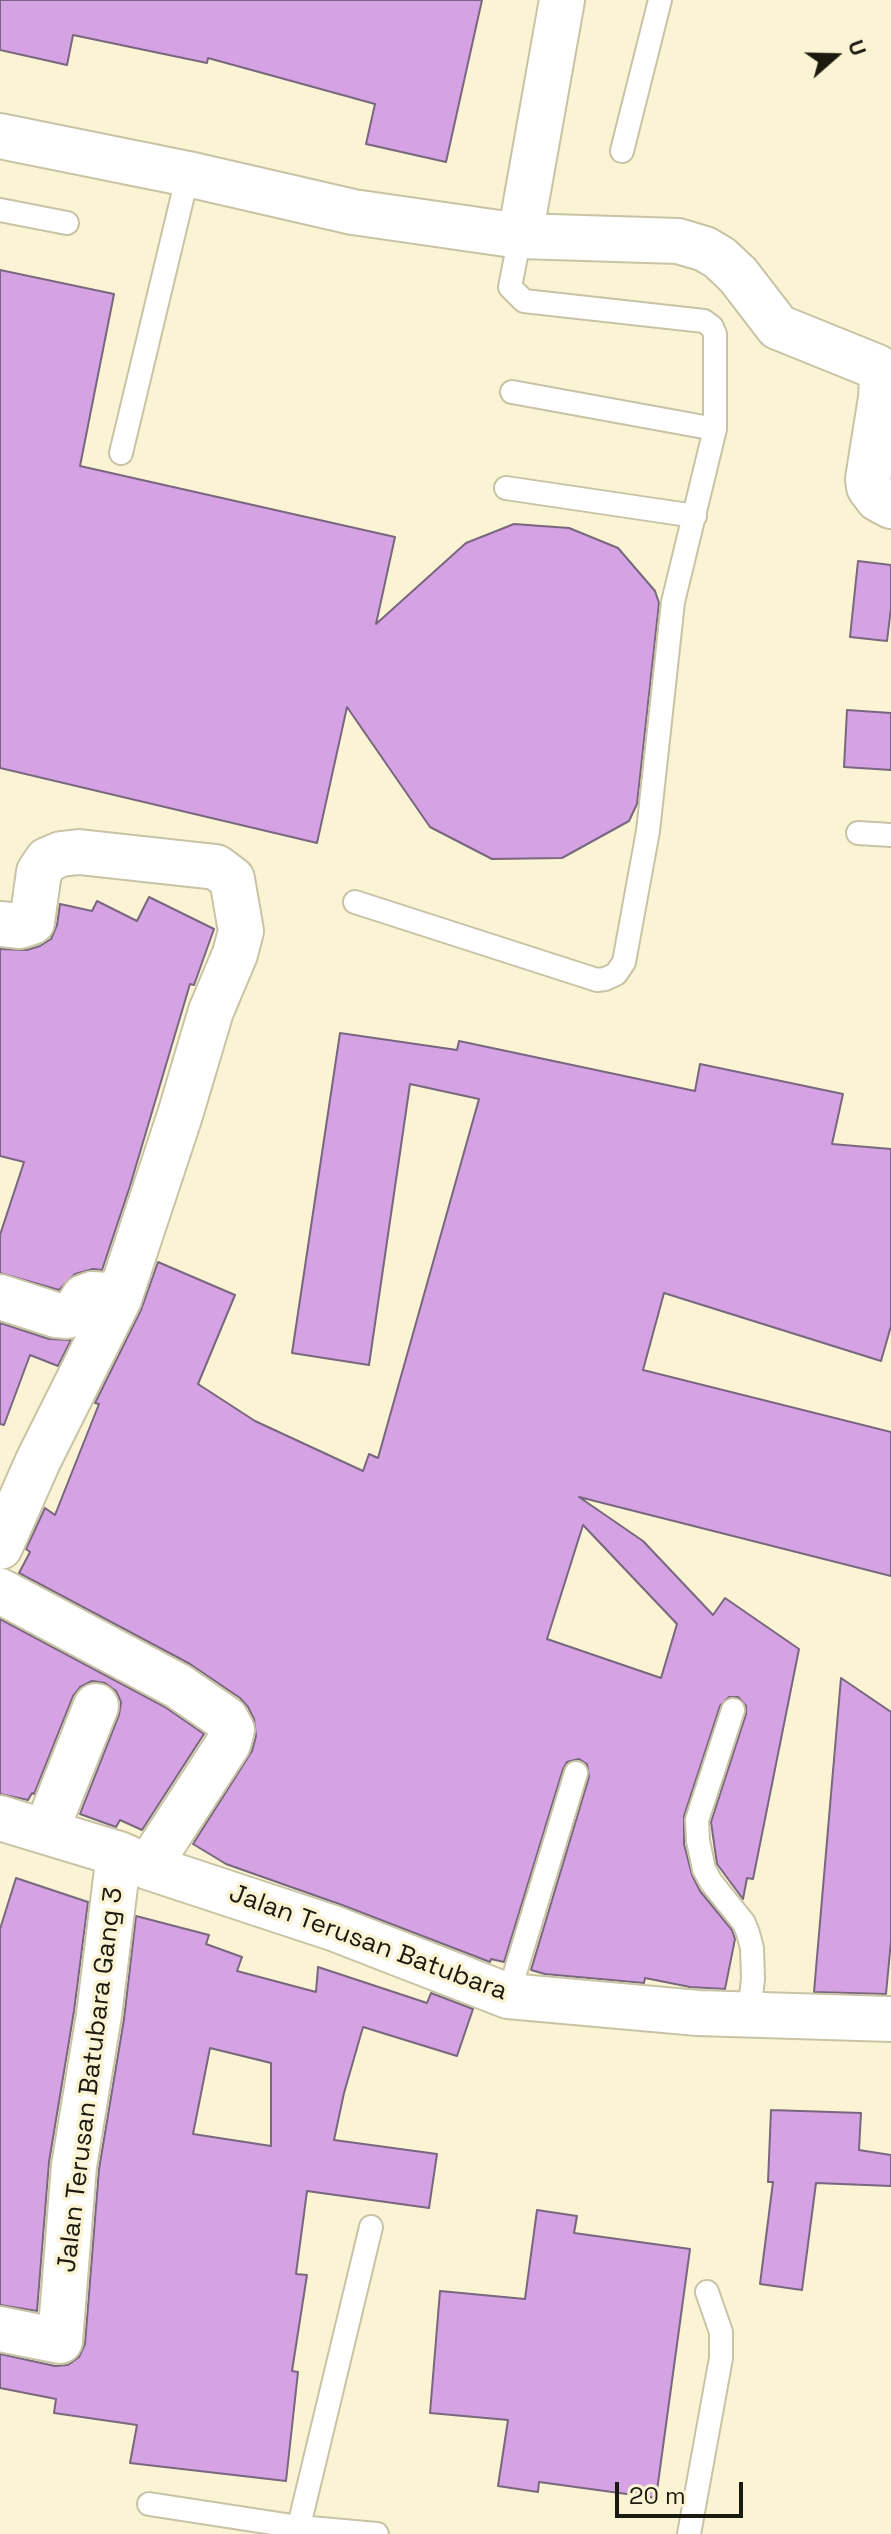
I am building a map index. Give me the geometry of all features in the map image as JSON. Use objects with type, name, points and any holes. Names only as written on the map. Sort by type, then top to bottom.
[{"type":"street","points":[[520,236],[562,0]]},
{"type":"street","points":[[0,136],[188,174],[353,212],[520,236],[678,241],[705,249],[738,275],[778,327],[877,367],[882,378],[881,398],[868,479],[869,487],[878,499],[891,506]]},
{"type":"street","points":[[0,924],[20,926],[32,922],[39,872],[47,860],[61,854],[109,854],[216,867],[232,879],[241,931],[235,954],[211,1011],[120,1296],[38,1461],[0,1547]]},
{"type":"street","points":[[0,1297],[67,1316],[74,1313],[84,1297],[92,1294],[120,1296]]},
{"type":"street","points":[[0,1591],[178,1686],[226,1719],[232,1730],[228,1744],[133,1860]]},
{"type":"street","points":[[46,1831],[96,1706]]},
{"type":"street","name":"Jalan Terusan Batubara","points":[[0,1818],[333,1928],[508,1996],[698,2013],[891,2019]]},
{"type":"street","name":"Jalan Terusan Batubara Gang 3","points":[[0,2329],[60,2341],[74,2166],[99,2015],[133,1860]]},
{"type":"lane","points":[[622,151],[660,0]]},
{"type":"lane","points":[[121,453],[188,174]]},
{"type":"lane","points":[[0,210],[67,223]]},
{"type":"lane","points":[[355,902],[597,980],[616,974],[624,962],[648,831],[673,602],[715,429],[716,340],[712,327],[704,321],[524,301],[510,287],[520,236]]},
{"type":"lane","points":[[512,392],[715,429]]},
{"type":"lane","points":[[506,488],[695,516]]},
{"type":"lane","points":[[858,833],[891,835]]},
{"type":"lane","points":[[733,1710],[697,1820],[698,1841],[704,1869],[711,1882],[744,1923],[748,1933],[753,1979],[749,2014]]},
{"type":"lane","points":[[508,1996],[576,1773]]},
{"type":"lane","points":[[298,2530],[371,2227]]},
{"type":"lane","points":[[689,2534],[721,2358],[721,2332],[707,2292]]},
{"type":"lane","points":[[149,2504],[298,2530],[377,2534]]},
{"type":"building","points":[[0,0],[482,0],[446,162],[366,144],[375,104],[208,58],[207,63],[73,35],[67,65],[0,50]]},
{"type":"building","points":[[0,270],[114,294],[80,466],[395,537],[376,624],[466,543],[514,524],[569,528],[618,548],[655,591],[659,603],[637,804],[629,821],[562,858],[492,859],[430,827],[347,707],[317,843],[0,768]]},
{"type":"building","points":[[858,561],[891,565],[887,641],[850,637]]},
{"type":"building","points":[[847,710],[891,713],[891,770],[844,767]]},
{"type":"building","points":[[149,897],[214,929],[194,985],[190,984],[102,1270],[75,1274],[59,1290],[0,1273],[0,1235],[24,1162],[0,1156],[0,949],[27,950],[51,939],[60,904],[92,911],[97,901],[137,921]]},
{"type":"building","points":[[340,1033],[457,1050],[459,1041],[695,1091],[700,1064],[843,1094],[832,1144],[891,1149],[891,1326],[881,1361],[664,1293],[643,1370],[891,1432],[891,1576],[579,1497],[643,1541],[713,1615],[725,1598],[799,1649],[753,1879],[747,1878],[743,1899],[717,1864],[711,1822],[746,1714],[746,1706],[738,1697],[729,1697],[720,1706],[684,1816],[684,1844],[692,1875],[700,1891],[732,1930],[735,1939],[725,1989],[690,1987],[645,1978],[644,1983],[531,1970],[589,1777],[587,1764],[579,1759],[567,1762],[563,1769],[504,1962],[491,1959],[490,1962],[226,1864],[193,1844],[252,1751],[256,1736],[254,1719],[248,1707],[240,1698],[190,1664],[19,1573],[30,1552],[26,1549],[45,1508],[55,1515],[99,1404],[95,1403],[141,1310],[158,1262],[235,1295],[198,1384],[255,1421],[363,1471],[369,1454],[378,1458],[479,1099],[410,1084],[369,1365],[292,1353]],"holes":[[[583,1525],[677,1624],[661,1678],[547,1639]]]},
{"type":"building","points":[[0,1323],[49,1339],[71,1340],[58,1366],[30,1355],[4,1425],[0,1424]]},
{"type":"building","points":[[0,1619],[165,1707],[204,1734],[142,1830],[120,1820],[116,1827],[80,1814],[119,1715],[121,1702],[116,1691],[105,1683],[92,1681],[80,1687],[73,1696],[34,1794],[28,1800],[0,1794]]},
{"type":"building","points":[[841,1678],[891,1712],[891,1941],[886,1994],[814,1992]]},
{"type":"building","points":[[16,1878],[88,1902],[49,2162],[37,2311],[0,2305],[0,1929]]},
{"type":"building","points":[[136,1916],[209,1935],[206,1944],[242,1957],[237,1971],[316,1992],[318,1967],[427,2003],[431,1993],[473,2009],[457,2056],[363,2027],[334,2140],[437,2154],[429,2208],[307,2191],[296,2274],[307,2275],[292,2371],[298,2372],[286,2481],[130,2463],[137,2425],[54,2413],[56,2399],[0,2388],[0,2354],[55,2366],[68,2365],[79,2357],[85,2344],[99,2169],[124,2019]],"holes":[[[210,2048],[271,2063],[271,2146],[193,2134]]]},
{"type":"building","points":[[771,2110],[861,2113],[859,2150],[891,2155],[891,2186],[816,2183],[802,2290],[760,2284],[773,2182],[768,2182]]},
{"type":"building","points":[[537,2210],[577,2216],[574,2233],[690,2249],[656,2498],[539,2482],[538,2492],[498,2486],[508,2420],[430,2413],[440,2291],[525,2299]]}]
